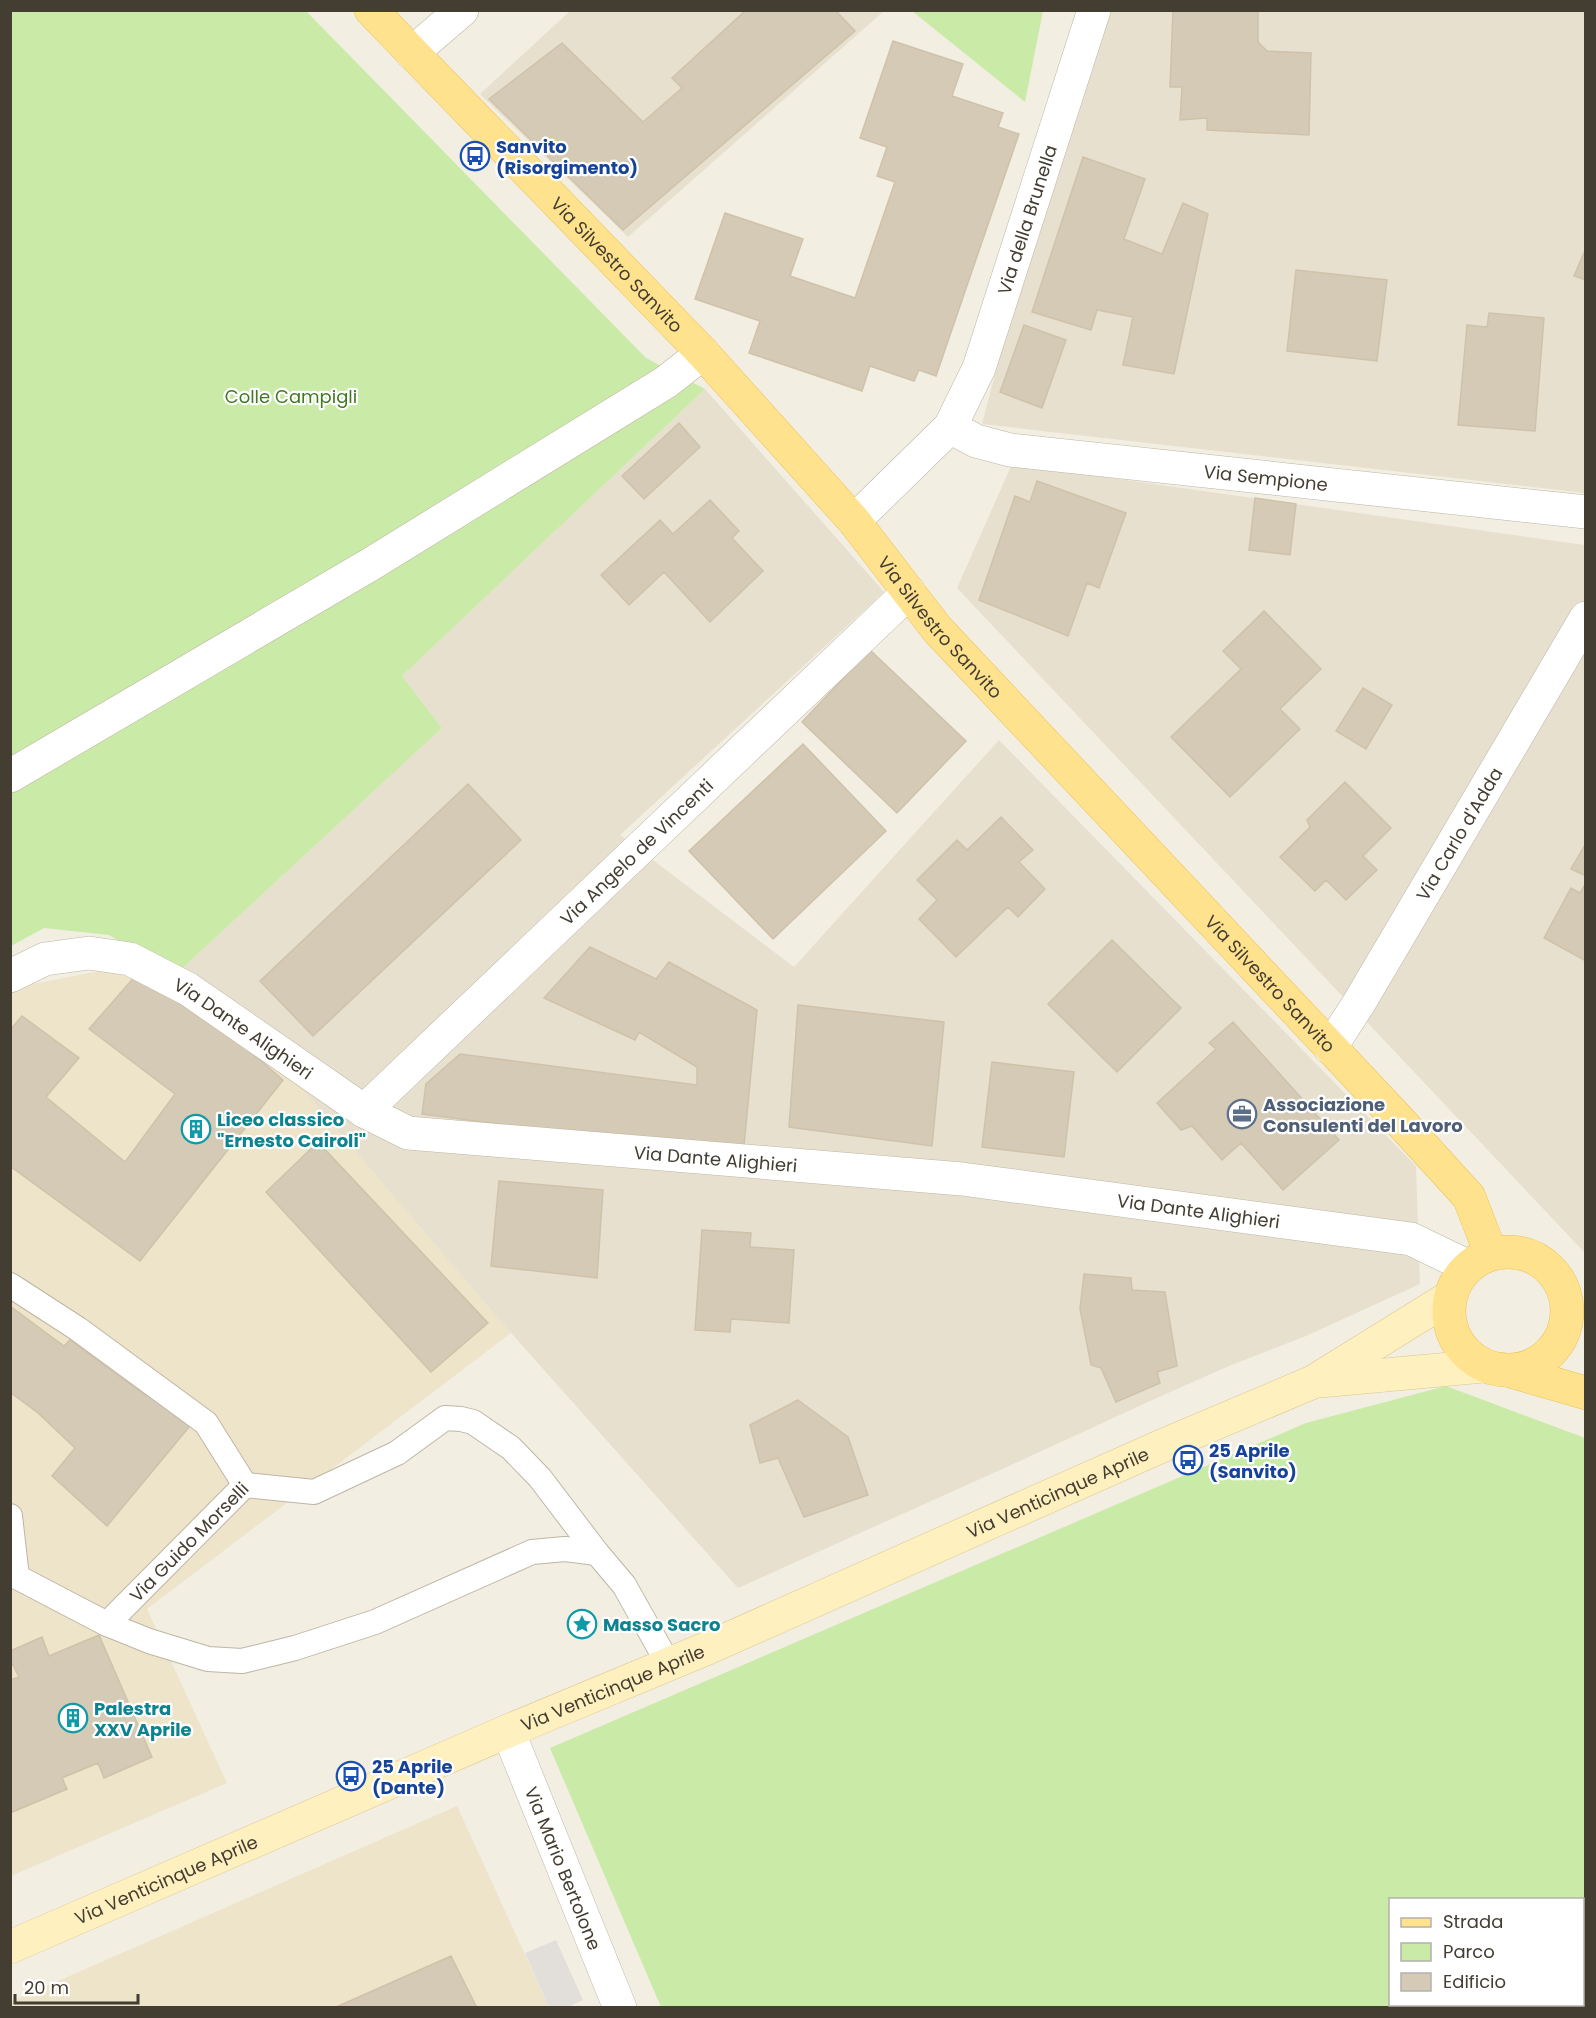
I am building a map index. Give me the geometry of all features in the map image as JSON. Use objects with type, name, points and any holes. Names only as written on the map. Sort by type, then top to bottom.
[{"type":"main road","name":"Via Silvestro Sanvito","points":[[371,10],[704,353],[854,521],[937,629],[1469,1197],[1479,1260]]},
{"type":"main road","points":[[1496,1368],[1530,1367],[1547,1357],[1560,1342],[1567,1323],[1576,1315],[1561,1283],[1548,1268],[1531,1256],[1511,1252],[1479,1260],[1450,1297],[1448,1317],[1454,1337],[1466,1354],[1496,1368],[1586,1393]]},
{"type":"street","points":[[412,53],[462,10]]},
{"type":"street","name":"Via della Brunella","points":[[854,521],[950,427],[979,368],[1094,10]]},
{"type":"street","points":[[10,776],[370,564],[666,382],[704,353]]},
{"type":"street","name":"Via Sempione","points":[[950,427],[976,441],[1010,450],[1586,512]]},
{"type":"street","name":"Via Angelo de Vincenti","points":[[364,1112],[909,592]]},
{"type":"street","name":"Via Carlo d'Adda","points":[[1330,1048],[1365,993],[1586,618]]},
{"type":"street","name":"Via Dante Alighieri","points":[[10,976],[45,959],[88,953],[130,959],[188,989],[364,1112],[408,1132],[962,1179],[1399,1237],[1479,1260]]},
{"type":"street","name":"Via Venticinque Aprile","points":[[10,1947],[508,1731],[669,1665],[1164,1445],[1313,1382],[1450,1297]]},
{"type":"street","name":"Via Venticinque Aprile","points":[[1313,1382],[1496,1368]]},
{"type":"street","name":"Via Mario Bertolone","points":[[508,1731],[620,2007]]},
{"type":"lane","points":[[10,1285],[78,1329],[206,1423],[245,1485]]},
{"type":"lane","name":"Via Guido Morselli","points":[[107,1624],[245,1485],[314,1492],[397,1453],[445,1418],[461,1419],[473,1422],[511,1448],[540,1478],[624,1585],[669,1665]]},
{"type":"lane","points":[[10,1516],[14,1578]]},
{"type":"lane","name":"Via Guido Morselli","points":[[14,1578],[107,1624],[148,1641],[208,1659],[242,1660],[295,1648],[375,1622],[532,1551],[565,1549],[597,1553]]},
{"type":"shaded area","points":[[570,11],[884,11],[628,237],[480,94]]},
{"type":"shaded area","points":[[1091,11],[1585,11],[1585,493],[982,424]]},
{"type":"shaded area","points":[[705,389],[884,592],[620,835],[794,967],[999,740],[1416,1166],[1420,1284],[1306,1336],[1229,1366],[1159,1397],[738,1588],[400,1208],[175,975],[442,728],[402,676]]},
{"type":"shaded area","points":[[1012,464],[1585,545],[1585,1253],[957,588]]},
{"type":"shaded area","points":[[121,967],[282,1065],[511,1333],[147,1609],[227,1783],[11,1876],[11,988]]},
{"type":"shaded area","points":[[457,1806],[549,2007],[11,2008],[10,2002]]},
{"type":"shaded area","points":[[556,1940],[583,2000],[568,2007],[549,2007],[525,1953]]},
{"type":"green space","name":"Colle Campigli","points":[[11,11],[306,11],[646,358],[705,389],[402,676],[442,728],[175,975],[109,935],[44,928],[11,946]]},
{"type":"green space","points":[[912,11],[1043,11],[1025,102]]},
{"type":"green space","points":[[1446,1386],[1585,1438],[1585,2007],[661,2007],[550,1748],[1306,1423]]},
{"type":"building","points":[[746,10],[835,10],[855,31],[623,230],[489,99],[562,43],[643,122],[682,88],[672,78]]},
{"type":"building","points":[[1173,10],[1258,10],[1258,42],[1267,51],[1311,53],[1309,135],[1207,130],[1207,118],[1180,120],[1182,87],[1170,87]]},
{"type":"building","points":[[893,41],[963,64],[952,96],[1003,113],[998,127],[1019,134],[936,376],[919,370],[914,381],[870,366],[862,391],[749,353],[760,321],[695,299],[725,213],[803,239],[790,276],[855,298],[895,182],[877,176],[887,147],[860,138]]},
{"type":"building","points":[[1083,157],[1145,179],[1124,239],[1162,254],[1183,203],[1208,214],[1174,374],[1123,365],[1133,317],[1097,310],[1091,330],[1032,312]]},
{"type":"building","points":[[1586,248],[1586,280],[1574,276]]},
{"type":"building","points":[[1296,270],[1387,280],[1377,361],[1287,351]]},
{"type":"building","points":[[1489,313],[1544,318],[1535,431],[1458,425],[1467,325],[1487,327]]},
{"type":"building","points":[[1024,325],[1066,340],[1042,408],[1000,392]]},
{"type":"building","points":[[679,423],[700,447],[644,499],[622,476]]},
{"type":"building","points":[[1037,481],[1126,513],[1099,588],[1087,583],[1068,636],[979,600],[1015,496],[1030,502]]},
{"type":"building","points":[[1255,498],[1296,504],[1290,555],[1249,550]]},
{"type":"building","points":[[710,500],[739,531],[732,538],[763,571],[710,622],[664,572],[629,605],[601,575],[660,520],[673,534]]},
{"type":"building","points":[[1264,611],[1321,669],[1280,709],[1300,729],[1230,797],[1171,737],[1241,669],[1223,651]]},
{"type":"building","points":[[870,650],[966,741],[897,813],[802,722]]},
{"type":"building","points":[[1363,688],[1392,705],[1366,749],[1336,731]]},
{"type":"building","points":[[803,744],[886,831],[773,939],[689,851]]},
{"type":"building","points":[[1345,782],[1391,828],[1363,856],[1377,870],[1346,900],[1326,880],[1315,891],[1280,857],[1310,827],[1307,820]]},
{"type":"building","points":[[468,784],[521,840],[313,1036],[260,981]]},
{"type":"building","points":[[1001,817],[1033,850],[1019,862],[1045,889],[1018,917],[1008,907],[956,957],[919,919],[937,900],[917,880],[957,840],[967,850]]},
{"type":"building","points":[[1586,843],[1586,876],[1571,869]]},
{"type":"building","points":[[1586,883],[1586,961],[1544,938],[1571,888],[1580,893]]},
{"type":"building","points":[[1112,940],[1181,1008],[1117,1072],[1048,1004]]},
{"type":"building","points":[[590,947],[656,979],[669,962],[757,1010],[743,1156],[422,1114],[426,1084],[460,1054],[697,1085],[697,1067],[639,1032],[635,1040],[544,998]]},
{"type":"building","name":"Liceo classico \"Ernesto Cairoli\"","points":[[144,966],[197,1005],[283,1080],[140,1261],[10,1166],[10,1030],[22,1016],[79,1058],[46,1097],[125,1162],[175,1094],[89,1029]]},
{"type":"building","points":[[798,1005],[944,1022],[932,1146],[789,1127]]},
{"type":"building","name":"Associazione Consulenti del Lavoro","points":[[1233,1022],[1339,1140],[1283,1190],[1241,1143],[1222,1160],[1192,1126],[1181,1130],[1157,1103],[1216,1049],[1209,1043]]},
{"type":"building","points":[[992,1062],[1074,1072],[1064,1157],[982,1147]]},
{"type":"building","points":[[318,1142],[488,1323],[431,1372],[266,1192]]},
{"type":"building","points":[[499,1181],[603,1190],[597,1278],[491,1266]]},
{"type":"building","points":[[702,1230],[751,1233],[750,1247],[794,1250],[789,1323],[731,1319],[730,1332],[695,1330]]},
{"type":"building","points":[[1084,1274],[1131,1278],[1132,1290],[1165,1292],[1177,1366],[1157,1372],[1160,1383],[1116,1402],[1101,1368],[1091,1365],[1080,1309]]},
{"type":"building","points":[[10,1306],[64,1346],[70,1340],[145,1395],[151,1388],[194,1421],[107,1526],[52,1476],[75,1448],[38,1413],[10,1392]]},
{"type":"building","points":[[798,1400],[848,1437],[868,1495],[804,1517],[778,1458],[760,1463],[750,1425]]},
{"type":"building","name":"Palestra XXV Aprile","points":[[99,1635],[152,1757],[104,1778],[98,1763],[62,1778],[67,1789],[10,1813],[10,1680],[19,1677],[10,1659],[10,1651],[42,1637],[49,1656]]},
{"type":"building","points":[[451,1956],[477,2008],[334,2008]]},
{"type":"place","name":"Sanvito (Risorgimento)","points":[[475,156]]},
{"type":"place","name":"Associazione Consulenti del Lavoro","points":[[1242,1114]]},
{"type":"place","name":"Liceo classico \"Ernesto Cairoli\"","points":[[196,1129]]},
{"type":"place","name":"25 Aprile (Sanvito)","points":[[1188,1460]]},
{"type":"place","name":"Masso Sacro","points":[[582,1624]]},
{"type":"place","name":"Palestra XXV Aprile","points":[[73,1718]]},
{"type":"place","name":"25 Aprile (Dante)","points":[[351,1776]]}]
